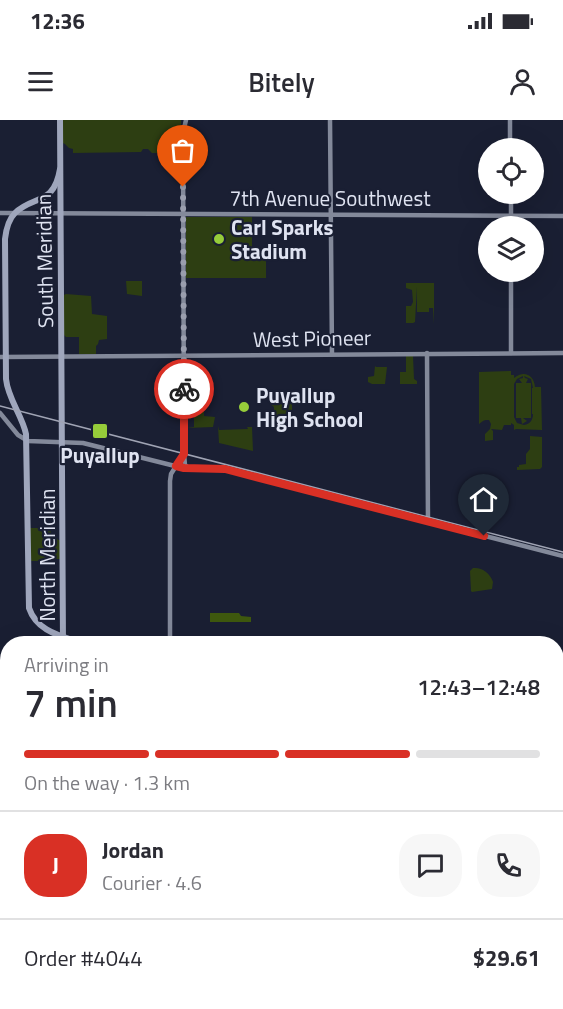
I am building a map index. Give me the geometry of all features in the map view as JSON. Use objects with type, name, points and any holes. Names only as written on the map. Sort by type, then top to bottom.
[{"type":"main road","name":"South Meridian","points":[[60,120],[62,402]]},
{"type":"main road","points":[[56,636],[36,622],[28,605],[25,427],[7,383],[3,357],[5,240],[8,224],[15,213],[49,194],[57,182],[60,169]]},
{"type":"main road","name":"North Meridian","points":[[62,402],[64,636]]},
{"type":"main road","points":[[52,633],[62,633],[64,627]]},
{"type":"street","points":[[186,120],[183,133],[184,454],[185,466],[189,468]]},
{"type":"street","points":[[330,120],[332,354]]},
{"type":"street","points":[[510,120],[510,138]]},
{"type":"street","points":[[511,204],[511,216]]},
{"type":"street","name":"7th Avenue Southwest","points":[[0,213],[511,216]]},
{"type":"street","name":"7th Avenue Southwest","points":[[544,216],[563,216]]},
{"type":"street","points":[[511,282],[511,353]]},
{"type":"street","points":[[428,353],[428,522]]},
{"type":"street","name":"West Pioneer","points":[[3,357],[563,353]]},
{"type":"street","points":[[0,413],[16,433],[26,441],[87,444],[176,466],[225,469],[563,556]]},
{"type":"street","points":[[170,481],[171,474],[184,454]]},
{"type":"street","points":[[166,464],[169,468],[170,481],[170,636]]},
{"type":"green space","points":[[63,120],[181,120],[181,150],[178,153],[152,153],[148,149],[143,149],[141,152],[73,153],[73,149],[63,143]]},
{"type":"green space","name":"Carl Sparks Stadium","points":[[186,217],[252,217],[252,250],[266,250],[266,278],[186,278]]},
{"type":"green space","points":[[126,281],[142,281],[142,296],[127,294]]},
{"type":"green space","points":[[406,283],[434,283],[434,324],[433,308],[429,308],[429,312],[417,312],[417,287],[415,322],[406,323],[406,306],[411,306],[413,302],[412,290],[406,288]]},
{"type":"green space","points":[[64,295],[91,296],[92,314],[107,316],[107,339],[99,340],[96,354],[79,354],[79,337],[64,335]]},
{"type":"green space","points":[[406,356],[413,356],[414,379],[417,384],[400,384],[400,372],[406,372]]},
{"type":"green space","points":[[375,366],[387,367],[385,384],[368,382],[368,377],[374,376]]},
{"type":"green space","points":[[511,371],[514,378],[521,374],[531,377],[535,387],[541,387],[542,430],[514,430],[514,425],[511,423],[511,425],[504,425],[502,430],[491,429],[493,440],[485,441],[485,434],[491,424],[489,420],[484,420],[479,424],[479,372]],"holes":[[[523,376],[519,379],[522,383],[516,383],[516,418],[521,418],[522,424],[527,421],[523,418],[531,418],[531,383],[526,383],[528,379],[524,376],[531,379],[533,388],[533,414],[529,423],[524,425],[517,423],[514,417],[514,384],[517,379]]]},
{"type":"green space","points":[[194,404],[204,404],[204,416],[215,417],[213,427],[187,428],[194,427]]},
{"type":"green space","points":[[270,404],[292,404],[292,427],[272,427],[274,407]]},
{"type":"green space","points":[[218,426],[219,430],[252,427],[253,451],[219,443]]},
{"type":"green space","points":[[530,436],[542,437],[542,467],[517,470],[519,465],[526,464],[526,454],[530,449]]},
{"type":"green space","points":[[30,528],[50,528],[52,537],[61,540],[61,559],[30,561]]},
{"type":"green space","points":[[473,568],[480,568],[488,573],[493,582],[492,589],[471,591],[470,571]]},
{"type":"green space","points":[[210,613],[239,613],[241,616],[251,617],[251,622],[210,622]]},
{"type":"railway","points":[[0,406],[563,552]]},
{"type":"way so far","points":[[183,187],[184,389]]},
{"type":"place","name":"Carl Sparks Stadium","points":[[219,239]]},
{"type":"place","name":"Puyallup High School","points":[[244,407]]},
{"type":"place","name":"Puyallup","points":[[100,431]]},
{"type":"route","points":[[184,389],[184,454],[176,466],[225,469],[484,536]]}]
